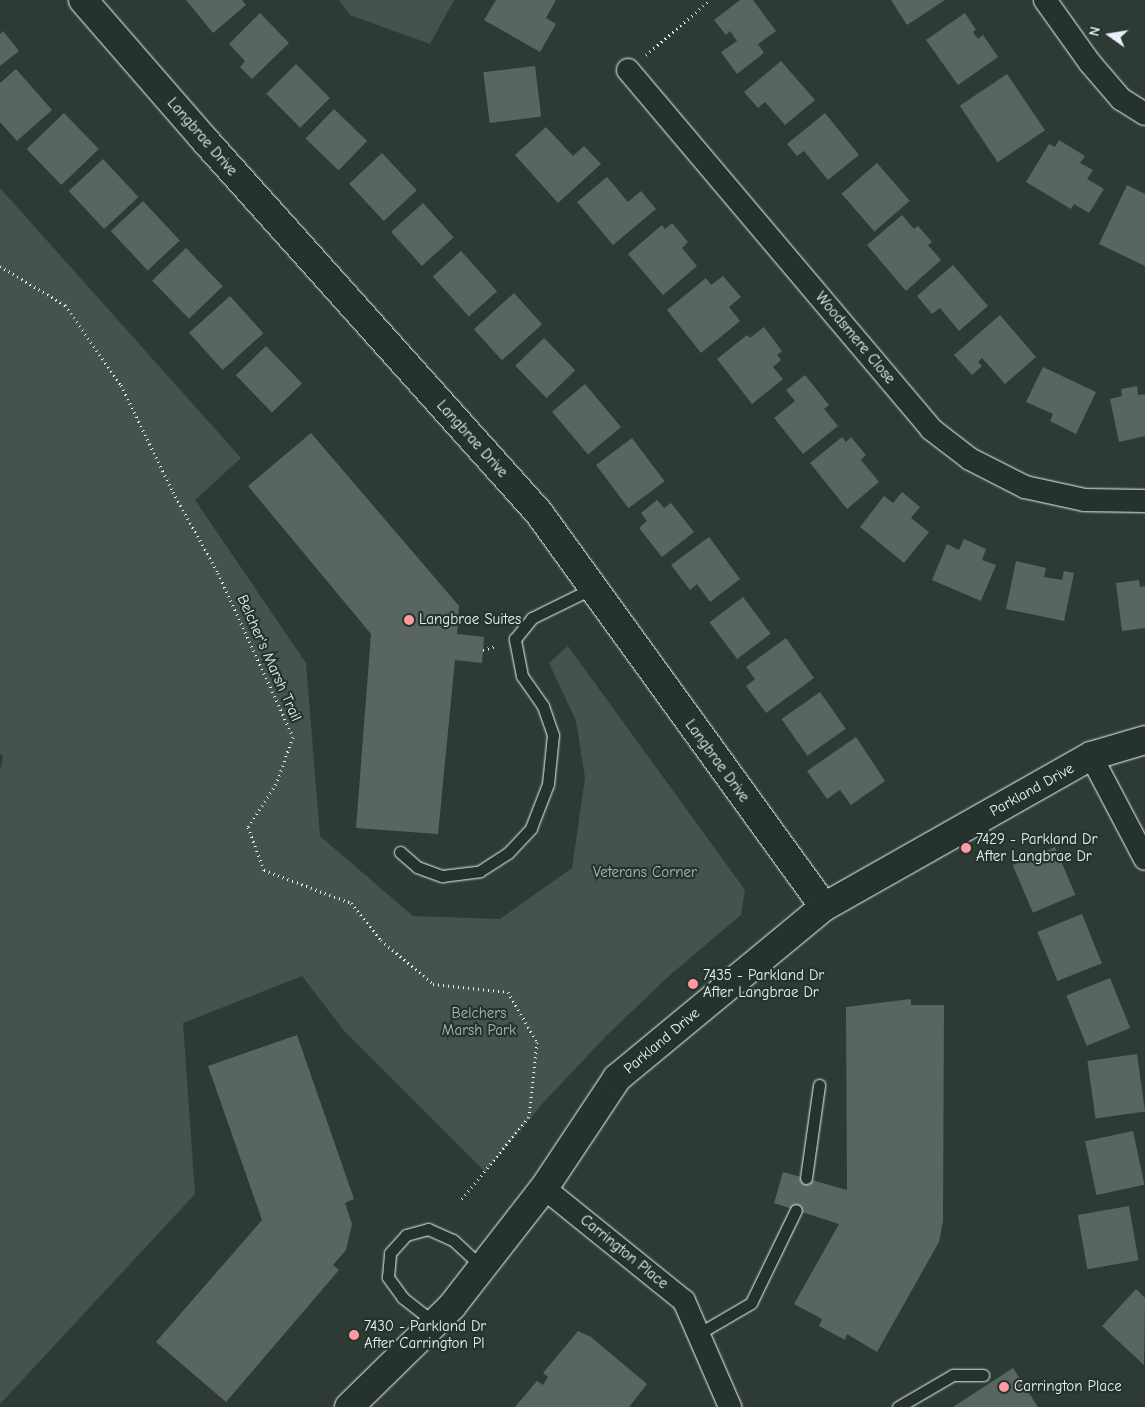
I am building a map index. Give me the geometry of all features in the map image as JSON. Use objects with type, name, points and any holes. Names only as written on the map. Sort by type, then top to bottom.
[{"type":"street","name":"Langbrae Drive","points":[[84,0],[202,137],[538,513],[824,908]]},
{"type":"street","points":[[1045,0],[1090,63],[1121,99],[1145,114]]},
{"type":"street","name":"Woodsmere Close","points":[[628,70],[931,429],[970,459],[1025,487],[1085,500],[1145,501]]},
{"type":"street","name":"Parkland Drive","points":[[349,1407],[435,1323],[482,1267],[544,1188],[618,1078],[824,908],[1092,756],[1145,740]]},
{"type":"street","points":[[1092,756],[1145,859]]},
{"type":"street","name":"Carrington Place","points":[[544,1188],[684,1301],[730,1407]]},
{"type":"lane","points":[[400,852],[417,867],[442,876],[480,871],[508,853],[531,828],[548,784],[553,735],[543,706],[522,676],[516,639],[532,618],[593,588]]},
{"type":"lane","points":[[806,1178],[819,1085]]},
{"type":"lane","points":[[698,1334],[751,1303],[796,1210]]},
{"type":"lane","points":[[435,1323],[403,1298],[388,1277],[390,1253],[406,1235],[428,1229],[454,1240],[482,1267]]},
{"type":"lane","points":[[898,1407],[953,1375],[983,1375]]},
{"type":"path","points":[[628,70],[710,0]]},
{"type":"path","name":"Belcher's Marsh Trail","points":[[0,266],[65,304],[121,385],[173,492],[218,572],[293,737],[276,784],[248,827],[264,870],[350,904],[381,940],[432,984],[508,992],[537,1042],[528,1117],[460,1202]]},
{"type":"green space","points":[[339,0],[454,0],[430,44],[350,15]]},
{"type":"green space","name":"Belchers Marsh Park","points":[[0,188],[241,458],[195,500],[306,663],[320,836],[413,916],[500,919],[572,868],[585,778],[576,721],[549,663],[568,646],[745,890],[741,915],[670,975],[607,1035],[543,1103],[485,1172],[345,1032],[302,976],[183,1023],[195,1194],[0,1404],[0,771],[3,756],[0,753]]},
{"type":"building","points":[[186,0],[242,0],[246,5],[213,33]]},
{"type":"building","points":[[496,0],[556,0],[546,18],[556,24],[540,52],[484,20]]},
{"type":"building","points":[[740,0],[753,0],[776,31],[758,44],[764,53],[737,74],[721,52],[737,41],[730,31],[726,35],[714,20]]},
{"type":"building","points":[[891,0],[945,0],[907,25]]},
{"type":"building","points":[[260,13],[289,43],[252,79],[240,67],[245,61],[229,44]]},
{"type":"building","points":[[965,13],[976,30],[973,32],[978,39],[983,35],[998,57],[958,85],[926,40]]},
{"type":"building","points":[[3,31],[19,51],[0,66],[0,34]]},
{"type":"building","points":[[781,61],[815,100],[785,125],[765,102],[758,108],[744,92]]},
{"type":"building","points":[[296,64],[330,98],[300,128],[266,94]]},
{"type":"building","points":[[535,66],[541,117],[490,123],[483,72]]},
{"type":"building","points":[[16,69],[52,110],[17,141],[0,122],[0,83]]},
{"type":"building","points":[[1007,74],[1045,130],[998,162],[960,106]]},
{"type":"building","points":[[334,109],[367,141],[339,170],[306,138]]},
{"type":"building","points":[[64,113],[99,149],[61,185],[27,149]]},
{"type":"building","points":[[825,113],[859,155],[828,180],[804,151],[797,156],[787,144]]},
{"type":"building","points":[[546,127],[573,156],[584,146],[601,164],[558,203],[515,155]]},
{"type":"building","points":[[1059,140],[1085,156],[1080,163],[1093,170],[1087,179],[1104,189],[1089,213],[1074,204],[1071,209],[1026,182],[1049,144],[1055,147]]},
{"type":"building","points":[[382,153],[417,190],[384,221],[349,184]]},
{"type":"building","points":[[103,159],[138,197],[104,229],[69,191]]},
{"type":"building","points":[[877,163],[910,201],[874,232],[842,194]]},
{"type":"building","points":[[607,177],[628,202],[641,191],[656,209],[613,245],[577,202]]},
{"type":"building","points":[[1127,185],[1145,194],[1145,266],[1099,244]]},
{"type":"building","points":[[143,201],[180,240],[148,271],[111,231]]},
{"type":"building","points":[[423,203],[454,237],[422,266],[391,232]]},
{"type":"building","points":[[902,215],[914,229],[918,226],[932,242],[928,245],[941,260],[906,291],[867,245]]},
{"type":"building","points":[[672,223],[688,242],[682,248],[697,266],[663,295],[628,254],[662,225],[665,229]]},
{"type":"building","points":[[186,248],[223,286],[189,319],[152,281]]},
{"type":"building","points":[[461,251],[497,291],[469,317],[433,276]]},
{"type":"building","points":[[953,265],[988,306],[959,331],[940,308],[932,314],[917,296]]},
{"type":"building","points":[[723,276],[741,297],[729,307],[740,321],[701,353],[667,310],[706,278],[711,285]]},
{"type":"building","points":[[514,293],[542,324],[502,360],[474,329]]},
{"type":"building","points":[[230,296],[263,333],[223,370],[189,333]]},
{"type":"building","points":[[1000,315],[1036,357],[1005,384],[982,358],[978,362],[982,366],[972,375],[954,355]]},
{"type":"building","points":[[764,327],[782,351],[777,355],[781,360],[773,367],[783,379],[752,404],[717,359],[747,335],[750,338]]},
{"type":"building","points":[[544,338],[575,370],[546,398],[515,366]]},
{"type":"building","points":[[266,346],[302,383],[272,413],[236,375]]},
{"type":"building","points":[[1043,367],[1096,392],[1076,434],[1050,421],[1053,414],[1026,402]]},
{"type":"building","points":[[805,375],[829,405],[824,409],[838,426],[803,454],[774,418],[795,401],[786,390]]},
{"type":"building","points":[[585,384],[621,427],[588,455],[552,412]]},
{"type":"building","points":[[1137,386],[1138,395],[1145,394],[1145,436],[1119,442],[1110,399],[1122,396],[1121,389]]},
{"type":"building","name":"Langbrae Suites","points":[[311,433],[459,606],[457,634],[484,637],[482,663],[455,660],[438,834],[356,828],[371,634],[248,486]]},
{"type":"building","points":[[842,437],[846,442],[851,437],[866,455],[861,460],[879,482],[847,509],[810,463]]},
{"type":"building","points":[[632,438],[664,481],[629,508],[596,465]]},
{"type":"building","points":[[902,492],[920,507],[911,518],[929,532],[904,563],[860,527],[884,496],[893,503]]},
{"type":"building","points":[[657,500],[664,508],[671,503],[694,532],[662,557],[639,528],[647,521],[641,513]]},
{"type":"building","points":[[709,537],[740,579],[710,602],[697,584],[690,590],[671,565]]},
{"type":"building","points":[[964,539],[986,549],[982,560],[996,565],[981,601],[932,580],[947,544],[959,550]]},
{"type":"building","points":[[1016,561],[1046,568],[1044,577],[1062,580],[1064,571],[1074,573],[1064,621],[1006,609]]},
{"type":"building","points":[[1139,580],[1140,587],[1145,586],[1145,628],[1122,631],[1116,583]]},
{"type":"building","points":[[743,597],[771,634],[737,659],[709,622]]},
{"type":"building","points":[[786,638],[814,678],[766,713],[746,686],[755,679],[746,667]]},
{"type":"building","points":[[820,692],[846,729],[807,756],[781,719]]},
{"type":"building","points":[[856,737],[885,781],[851,805],[840,790],[827,799],[807,771]]},
{"type":"building","points":[[1055,847],[1075,895],[1033,913],[1013,865]]},
{"type":"building","points":[[1082,914],[1102,963],[1057,981],[1037,932]]},
{"type":"building","points":[[1110,978],[1130,1028],[1087,1046],[1066,996]]},
{"type":"building","points":[[911,999],[911,1005],[944,1005],[943,1221],[939,1242],[877,1352],[847,1334],[845,1340],[819,1326],[822,1319],[794,1304],[839,1224],[774,1203],[783,1172],[847,1190],[846,1007]]},
{"type":"building","points":[[297,1035],[354,1199],[345,1203],[352,1224],[346,1250],[333,1265],[339,1270],[226,1402],[156,1342],[262,1220],[208,1066]]},
{"type":"building","points":[[1137,1054],[1145,1111],[1096,1118],[1087,1061]]},
{"type":"building","points":[[1133,1131],[1144,1185],[1097,1195],[1085,1141]]},
{"type":"building","points":[[1129,1206],[1139,1260],[1087,1269],[1078,1215]]},
{"type":"building","points":[[1136,1289],[1145,1298],[1144,1365],[1102,1326]]},
{"type":"building","points":[[578,1331],[591,1337],[647,1384],[629,1407],[515,1407],[537,1381],[543,1385],[548,1377],[543,1373]]},
{"type":"building","name":"Carrington Place","points":[[1013,1368],[1038,1407],[953,1407]]},
{"type":"place","name":"Langbrae Suites","points":[[409,620]]},
{"type":"place","name":"7429 - Parkland Dr After Langbrae Dr","points":[[966,848]]},
{"type":"place","name":"7435 - Parkland Dr After Langbrae Dr","points":[[693,984]]},
{"type":"place","name":"7430 - Parkland Dr After Carrington Pl","points":[[354,1335]]},
{"type":"place","name":"Carrington Place","points":[[1004,1387]]},
{"type":"park label","name":"Veterans Corner","points":[[645,873]]}]
